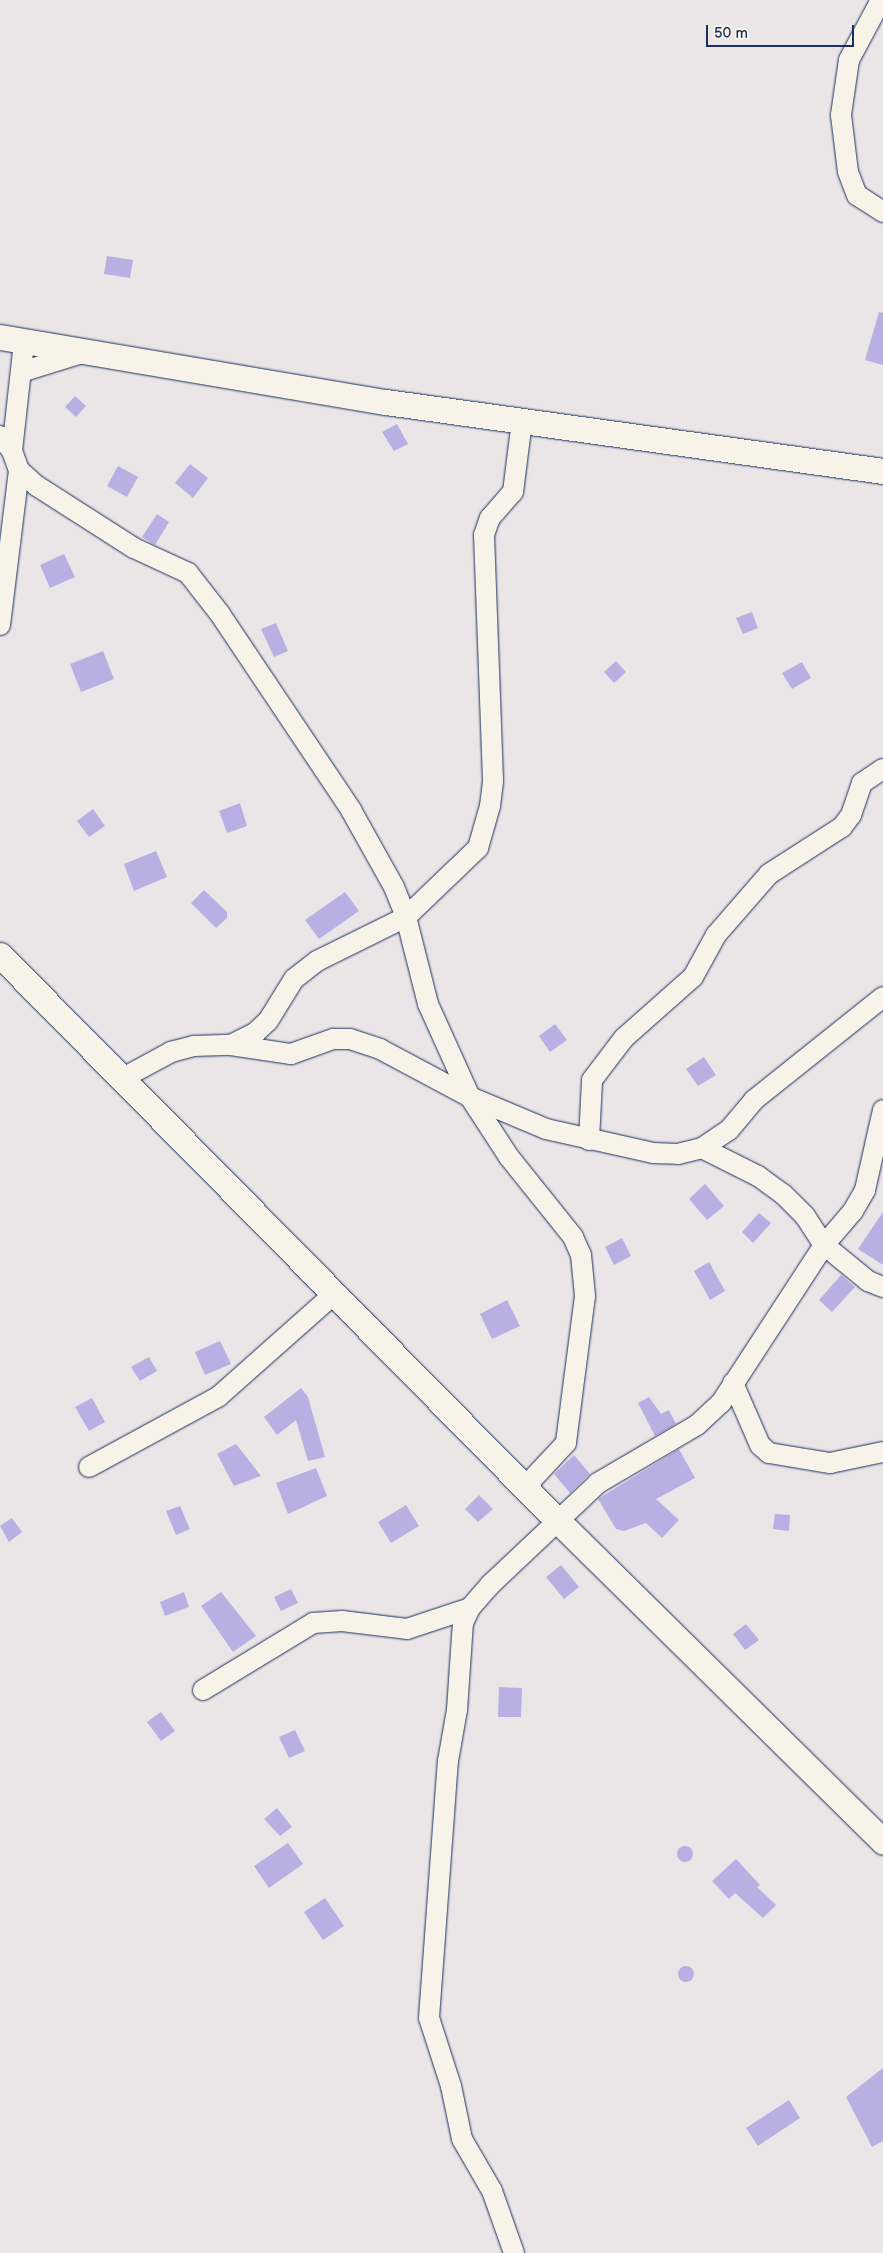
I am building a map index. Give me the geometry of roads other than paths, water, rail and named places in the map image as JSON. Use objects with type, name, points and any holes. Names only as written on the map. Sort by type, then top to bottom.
[{"type":"street","points":[[881,0],[849,60],[841,115],[848,172],[857,195],[883,212]]},
{"type":"street","points":[[0,336],[82,353],[522,421],[883,471]]},
{"type":"street","points":[[24,342],[21,372],[6,444],[19,470],[37,486],[134,548],[188,573],[220,614],[351,810],[394,888],[406,917],[428,1004],[470,1097],[509,1157],[573,1237],[581,1255],[585,1296],[566,1443],[525,1487]]},
{"type":"street","points":[[21,372],[82,353]]},
{"type":"street","points":[[231,1045],[256,1032],[268,1021],[284,990],[317,961],[406,917],[478,848],[490,806],[493,780],[484,535],[490,518],[513,492],[522,421]]},
{"type":"street","points":[[0,625],[19,470]]},
{"type":"street","points":[[589,1140],[592,1080],[624,1038],[693,977],[716,935],[769,874],[842,827],[851,816],[862,783],[883,769]]},
{"type":"street","points":[[0,955],[124,1078],[558,1521],[883,1842]]},
{"type":"street","points":[[124,1078],[171,1052],[194,1046],[231,1045],[291,1054],[333,1039],[350,1039],[380,1049],[470,1097],[546,1129],[653,1154],[678,1154],[702,1148],[729,1130],[754,1100],[814,1050],[883,997]]},
{"type":"street","points":[[514,2253],[492,2192],[466,2150],[451,2086],[429,2018],[448,1761],[457,1710],[460,1637],[470,1608],[598,1484],[697,1425],[721,1402],[824,1245],[853,1211],[865,1190],[883,1110]]},
{"type":"street","points":[[702,1148],[758,1176],[783,1194],[805,1216],[824,1245],[868,1281],[883,1288]]},
{"type":"street","points":[[89,1467],[218,1397],[334,1294]]},
{"type":"street","points":[[733,1383],[760,1445],[769,1453],[830,1463],[883,1452]]},
{"type":"street","points":[[203,1690],[313,1623],[342,1621],[406,1629],[470,1608]]}]
